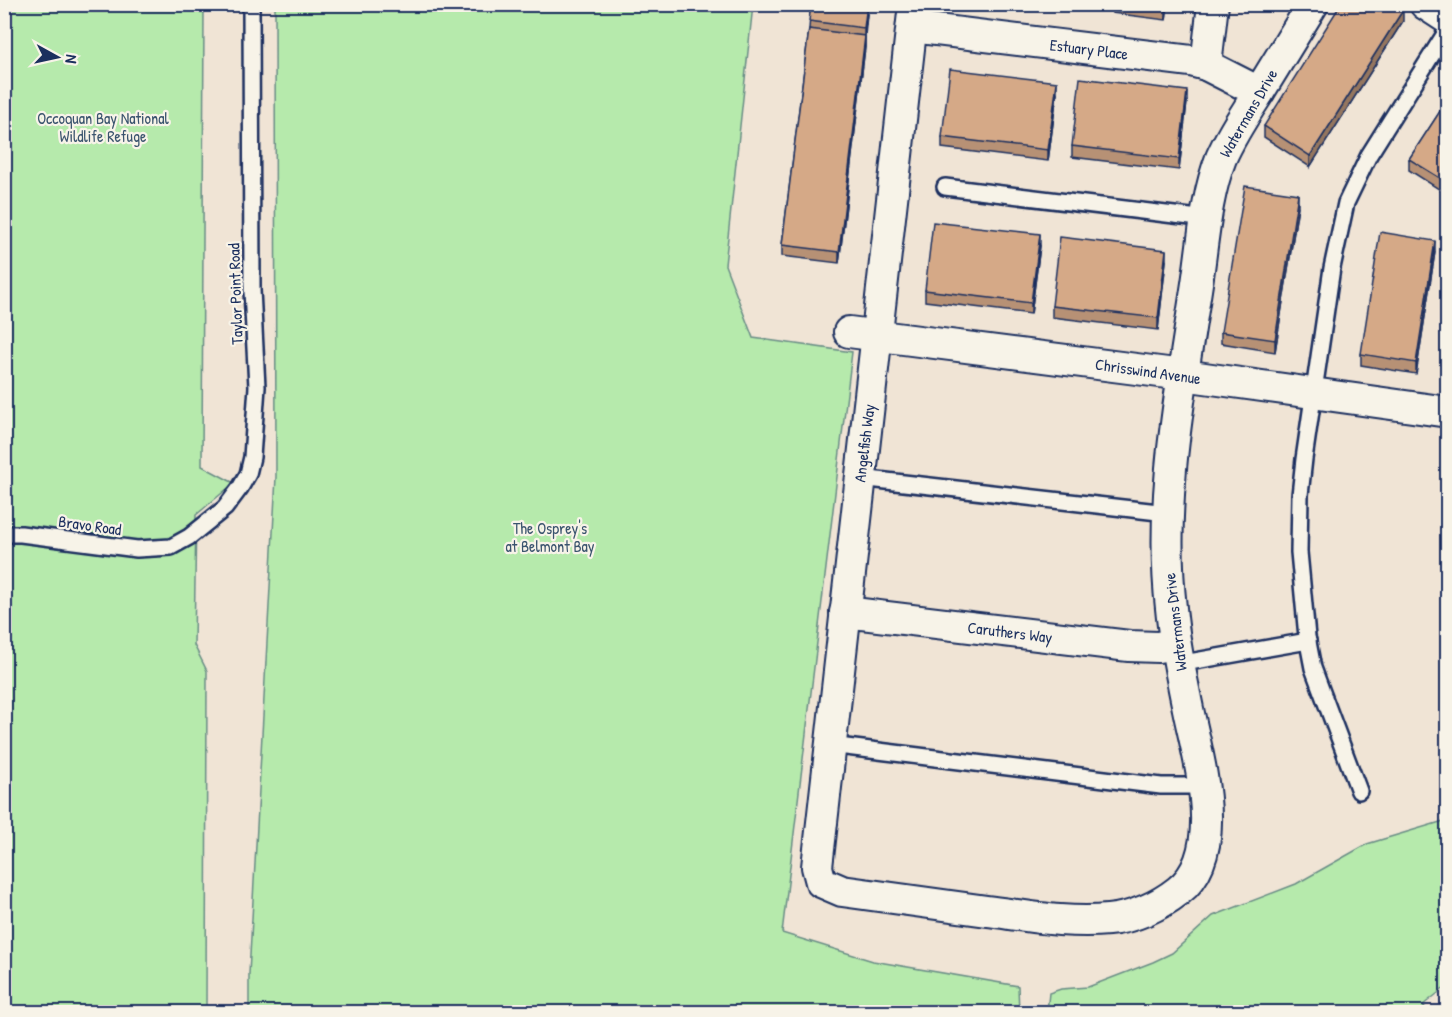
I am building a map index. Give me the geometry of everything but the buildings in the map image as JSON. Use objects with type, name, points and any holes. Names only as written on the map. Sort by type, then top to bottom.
[{"type":"street","points":[[1206,65],[1213,4]]},
{"type":"street","name":"Watermans Drive","points":[[821,882],[842,891],[1023,916],[1088,921],[1111,920],[1136,915],[1181,890],[1194,874],[1200,859],[1207,820],[1206,802],[1176,654],[1170,601],[1167,513],[1183,375],[1215,175],[1222,156],[1313,4]]},
{"type":"street","points":[[1425,4],[1448,19]]},
{"type":"street","name":"Estuary Place","points":[[913,16],[1206,65],[1259,92]]},
{"type":"street","name":"Angelfish Way","points":[[821,882],[817,855],[860,478],[863,333],[913,16]]},
{"type":"street","name":"Chrisswind Avenue","points":[[863,333],[1448,412]]},
{"type":"street","name":"Caruthers Way","points":[[845,612],[1130,646],[1176,654]]},
{"type":"lane","name":"Taylor Point Road","points":[[171,547],[195,532],[225,508],[244,482],[252,457],[257,387],[252,290],[251,4]]},
{"type":"lane","points":[[1359,792],[1313,668],[1308,641],[1301,587],[1299,522],[1303,468],[1312,393],[1332,268],[1346,203],[1369,154],[1448,29]]},
{"type":"lane","points":[[945,187],[1207,219]]},
{"type":"lane","points":[[860,478],[1167,513]]},
{"type":"lane","name":"Bravo Road","points":[[4,534],[21,534],[137,549],[171,547]]},
{"type":"lane","points":[[1176,654],[1308,641]]},
{"type":"lane","points":[[830,746],[1161,786],[1203,784]]},
{"type":"green space","name":"Occoquan Bay National Wildlife Refuge","points":[[5,5],[204,5],[202,466],[234,483],[196,515],[194,645],[207,671],[206,1012],[5,1012]]},
{"type":"green space","name":"The Osprey's at Belmont Bay","points":[[275,5],[753,5],[725,265],[753,338],[852,352],[782,933],[873,961],[1018,986],[1019,1012],[249,1012],[249,974],[276,477]]},
{"type":"green space","points":[[1447,820],[1447,986],[1423,1005],[1429,1012],[1047,1012],[1049,993],[1061,989],[1088,987],[1153,962],[1172,953],[1213,916],[1296,884],[1367,844]]}]
